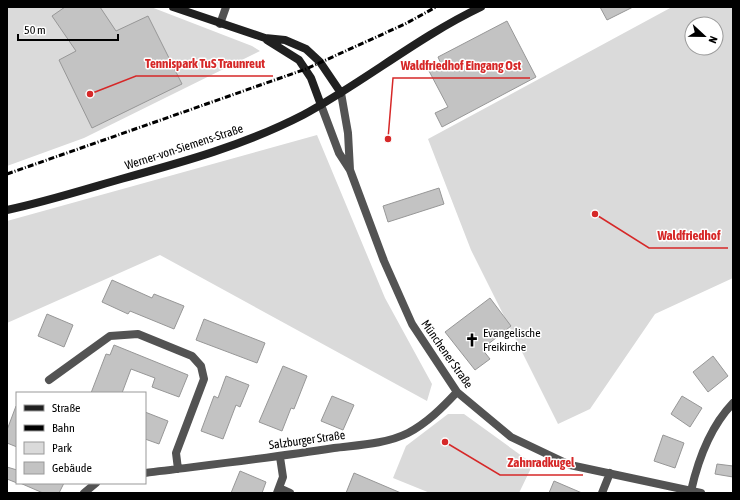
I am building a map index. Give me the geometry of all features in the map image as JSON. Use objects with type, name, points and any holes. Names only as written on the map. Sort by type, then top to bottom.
[{"type":"street","points":[[173,7],[265,38],[285,40],[306,49],[320,62],[341,93]]},
{"type":"street","points":[[220,24],[226,7]]},
{"type":"street","name":"Werner-von-Siemens-Straße","points":[[7,210],[175,164],[236,144],[294,119],[321,105],[455,19],[481,7]]},
{"type":"street","points":[[265,38],[299,60],[311,78],[321,105]]},
{"type":"street","name":"Münchener Straße","points":[[341,93],[348,133],[350,170]]},
{"type":"street","name":"Münchener Straße","points":[[321,105],[339,153],[350,170],[384,261],[412,324],[457,392],[511,437],[570,465],[610,472],[701,493]]},
{"type":"street","points":[[49,380],[110,336],[138,334],[192,356],[202,366],[204,379],[176,453],[178,469]]},
{"type":"street","name":"Salzburger Straße","points":[[146,473],[280,456],[389,440],[408,433],[423,423],[438,412],[457,392]]},
{"type":"street","points":[[691,491],[707,442],[724,413],[733,403]]},
{"type":"street","points":[[280,456],[283,477],[278,491],[290,493]]},
{"type":"street","points":[[602,493],[610,472]]},
{"type":"street","points":[[84,493],[95,484]]},
{"type":"green space","points":[[7,7],[151,7],[252,46],[260,51],[84,138],[7,166]]},
{"type":"green space","points":[[672,7],[733,7],[733,278],[655,314],[590,409],[558,424],[471,250],[428,139]]},
{"type":"green space","points":[[317,135],[385,298],[432,384],[427,401],[160,255],[7,323],[7,221]]},
{"type":"green space","points":[[448,414],[464,414],[533,464],[519,493],[430,493],[393,478],[406,446]]},
{"type":"building","points":[[65,7],[100,7],[116,31],[148,16],[182,84],[92,128],[59,60],[76,51],[52,16]]},
{"type":"building","points":[[600,7],[633,7],[607,20]]},
{"type":"building","points":[[507,21],[536,77],[442,127],[435,113],[448,107],[429,71],[441,64],[438,57]]},
{"type":"building","points":[[439,188],[444,204],[388,222],[383,206]]},
{"type":"building","points":[[112,280],[152,298],[154,294],[184,306],[174,329],[130,311],[128,314],[102,302]]},
{"type":"building","name":"Evangelische Freikirche","points":[[490,298],[511,326],[482,349],[490,359],[475,370],[445,332]]},
{"type":"building","points":[[47,314],[73,325],[64,347],[38,336]]},
{"type":"building","points":[[204,319],[265,343],[257,363],[196,340]]},
{"type":"building","points":[[114,345],[188,375],[179,397],[152,387],[155,378],[131,369],[122,392],[91,392],[106,354],[110,355]]},
{"type":"building","points":[[713,356],[728,376],[708,392],[693,372]]},
{"type":"building","points":[[283,366],[307,376],[294,409],[291,408],[282,431],[259,422]]},
{"type":"building","points":[[226,376],[249,385],[240,407],[236,405],[223,439],[201,431],[214,396],[218,398]]},
{"type":"building","points":[[332,396],[354,405],[343,430],[321,421]]},
{"type":"building","points":[[682,396],[702,408],[690,427],[671,414]]},
{"type":"building","points":[[16,406],[16,447],[7,443],[7,430]]},
{"type":"building","points":[[146,412],[168,421],[159,444],[146,439]]},
{"type":"building","points":[[663,435],[684,443],[675,468],[654,461]]},
{"type":"building","points":[[717,464],[733,466],[733,477],[715,474]]},
{"type":"building","points":[[7,467],[16,470],[16,483],[7,479]]},
{"type":"building","points":[[240,471],[266,482],[262,493],[231,493]]},
{"type":"building","points":[[354,473],[401,493],[346,493]]},
{"type":"building","points":[[554,481],[582,493],[549,493]]},
{"type":"building","points":[[22,484],[64,484],[59,493],[43,493]]},
{"type":"railway","points":[[7,174],[306,69],[405,24],[436,7]]},
{"type":"place","name":"Tennispark TuS Traunreut","points":[[90,94]]},
{"type":"place","name":"Waldfriedhof Eingang Ost","points":[[388,139]]},
{"type":"place","name":"Waldfriedhof","points":[[595,214]]},
{"type":"place","name":"Evangelische Freikirche","points":[[472,340]]},
{"type":"place","name":"Zahnradkugel","points":[[445,442]]}]
